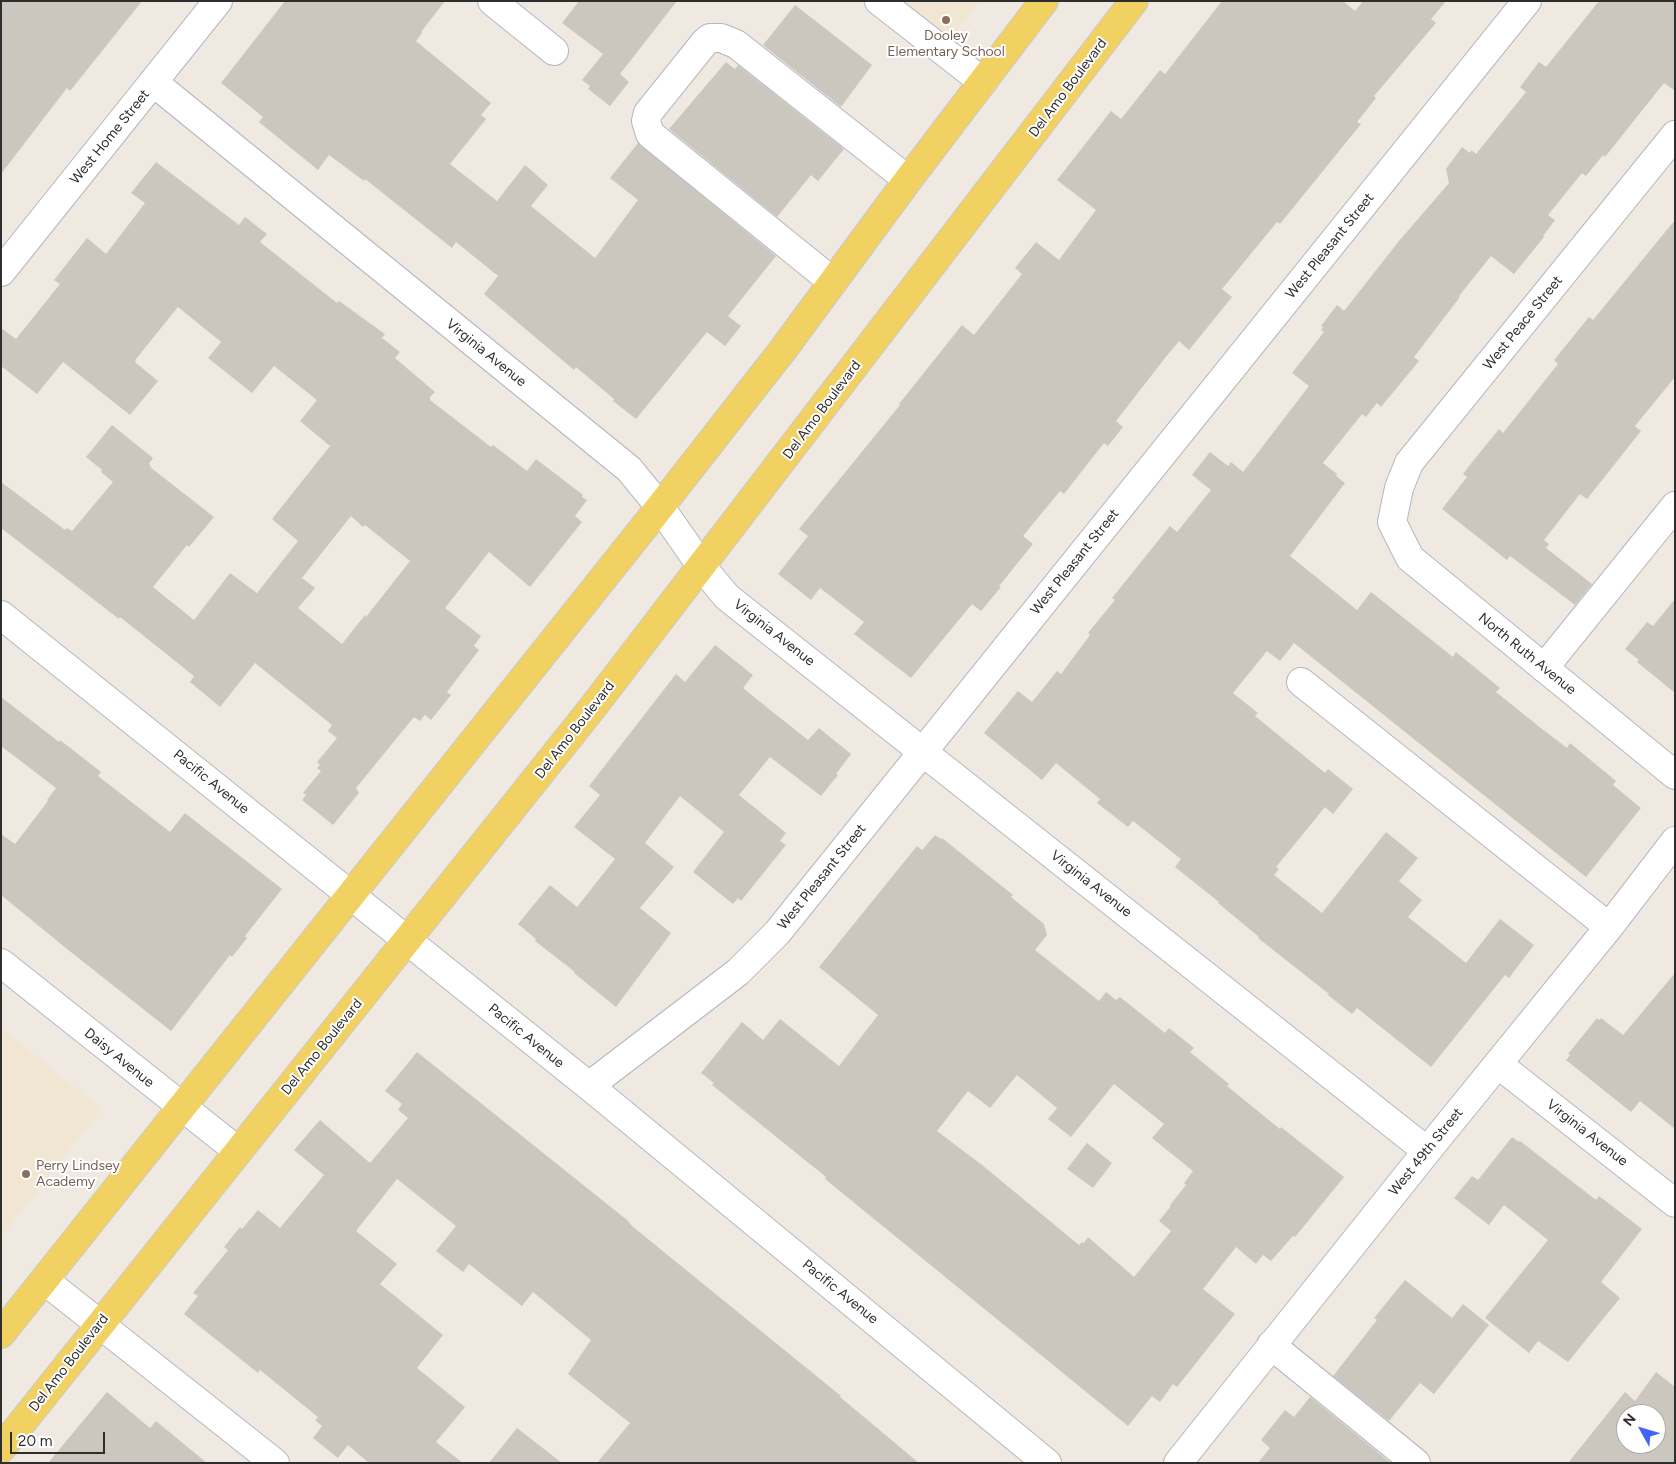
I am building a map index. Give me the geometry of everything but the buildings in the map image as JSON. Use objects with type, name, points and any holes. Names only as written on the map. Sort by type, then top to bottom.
[{"type":"main road","points":[[1,1334],[660,507],[782,351],[908,180],[1044,1]]},
{"type":"main road","name":"Del Amo Boulevard","points":[[1,1449],[408,941],[702,567],[1134,1]]},
{"type":"street","name":"West Home Street","points":[[1,272],[218,1]]},
{"type":"street","points":[[492,1],[554,51]]},
{"type":"street","points":[[879,1],[983,82]]},
{"type":"street","name":"West Pleasant Street","points":[[589,1086],[738,972],[777,933],[1527,1]]},
{"type":"street","points":[[833,282],[650,134],[646,121],[648,113],[705,42],[715,37],[728,40],[908,180]]},
{"type":"street","name":"Virginia Avenue","points":[[153,82],[629,469],[660,507],[702,567],[727,596],[1427,1151]]},
{"type":"street","name":"West Peace Street","points":[[1392,522],[1399,488],[1409,463],[1675,135]]},
{"type":"street","points":[[1544,668],[1675,506]]},
{"type":"street","name":"North Ruth Avenue","points":[[1392,522],[1410,558],[1675,775]]},
{"type":"street","name":"Pacific Avenue","points":[[1,615],[589,1086],[1047,1463]]},
{"type":"street","points":[[1300,682],[1610,927]]},
{"type":"street","name":"West 49th Street","points":[[1178,1463],[1427,1151],[1610,927],[1675,841]]},
{"type":"street","name":"Daisy Avenue","points":[[1,963],[181,1108],[238,1151]]},
{"type":"street","name":"Virginia Avenue","points":[[1498,1065],[1675,1203]]},
{"type":"street","points":[[44,1280],[275,1463]]},
{"type":"street","points":[[1271,1345],[1416,1463]]},
{"type":"shaded area","name":"Dooley Elementary School","points":[[903,1],[980,1],[950,39]]},
{"type":"shaded area","name":"Perry Lindsey Academy","points":[[1,1028],[101,1109],[1,1238]]},
{"type":"place","name":"Dooley Elementary School","points":[[946,20]]},
{"type":"place","name":"Perry Lindsey Academy","points":[[26,1174]]}]
